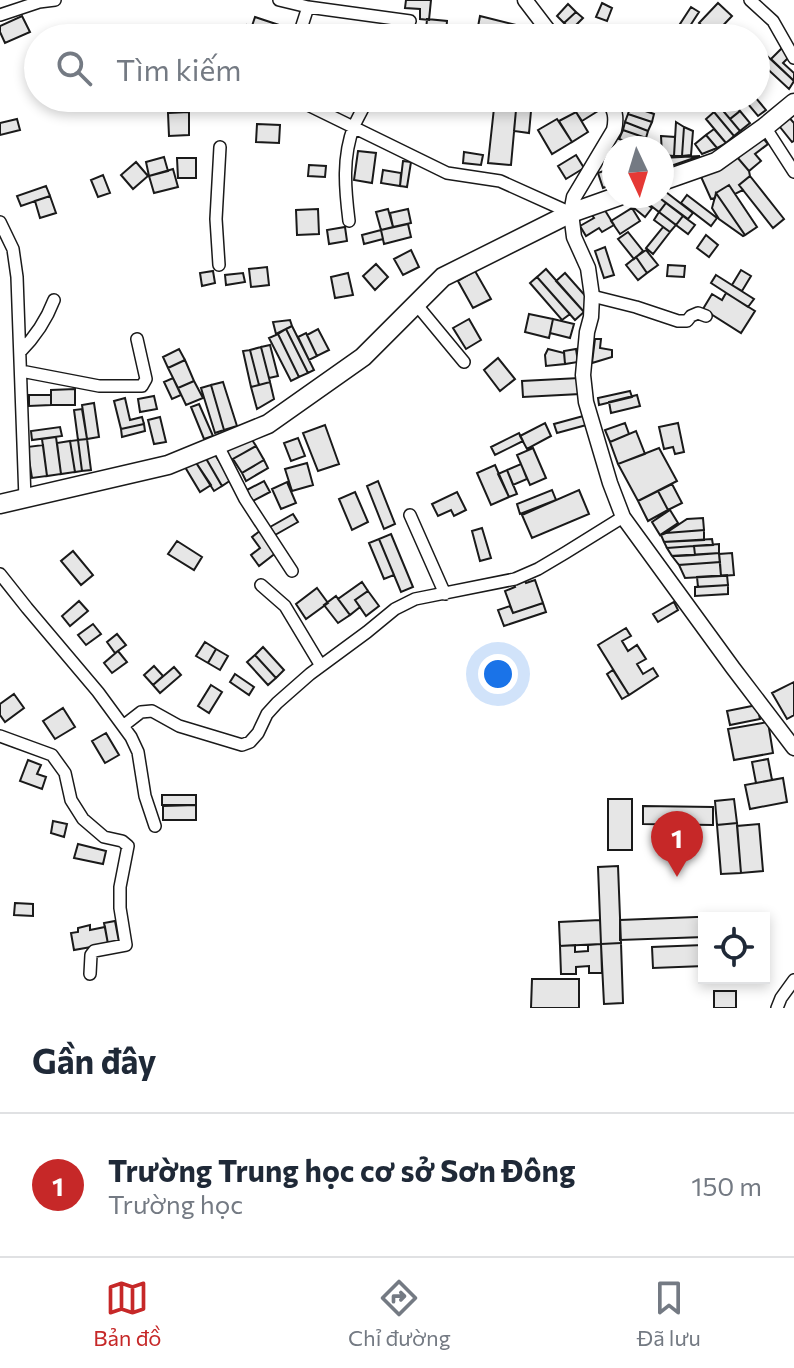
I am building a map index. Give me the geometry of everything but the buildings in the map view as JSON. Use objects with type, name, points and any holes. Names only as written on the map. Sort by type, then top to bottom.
[{"type":"main road","points":[[674,177],[716,162],[794,103]]},
{"type":"main road","points":[[0,504],[168,465],[268,424],[363,357],[443,277],[571,213],[602,202]]},
{"type":"street","points":[[0,15],[55,0]]},
{"type":"street","points":[[279,0],[410,21]]},
{"type":"street","points":[[525,0],[543,24]]},
{"type":"street","points":[[750,0],[773,21],[794,58]]},
{"type":"street","points":[[303,24],[308,7]]},
{"type":"street","points":[[323,112],[447,173],[500,181],[571,213]]},
{"type":"street","points":[[349,221],[346,162],[354,127],[361,112]]},
{"type":"street","points":[[614,112],[614,130],[574,197],[571,213],[574,237],[588,268],[592,296],[583,375],[586,402],[623,517],[794,748]]},
{"type":"street","points":[[765,127],[794,172]]},
{"type":"street","points":[[219,265],[216,219],[220,147]]},
{"type":"street","points":[[1,224],[13,249],[17,277],[25,499]]},
{"type":"street","points":[[592,296],[678,321],[687,321],[698,313],[706,316]]},
{"type":"street","points":[[20,352],[48,318],[54,300]]},
{"type":"street","points":[[416,304],[464,362]]},
{"type":"street","points":[[21,371],[99,386],[142,386],[146,379],[137,339]]},
{"type":"street","points":[[217,444],[245,499],[292,571]]},
{"type":"street","points":[[410,515],[445,594]]},
{"type":"street","points":[[123,726],[141,712],[152,711],[179,726],[242,745],[250,742],[277,703],[395,609],[415,599],[515,579],[538,569],[623,517]]},
{"type":"street","points":[[0,574],[123,726],[138,752],[145,796],[155,826]]},
{"type":"street","points":[[261,585],[285,606],[321,666]]},
{"type":"street","points":[[0,736],[52,755],[65,773],[71,800],[83,819],[104,837],[122,841],[128,846],[120,887],[126,945],[94,951],[90,974]]},
{"type":"street","points":[[777,1008],[794,980]]},
{"type":"place","name":"Trường Trung học cơ sở Sơn Đông","points":[[677,877]]}]
